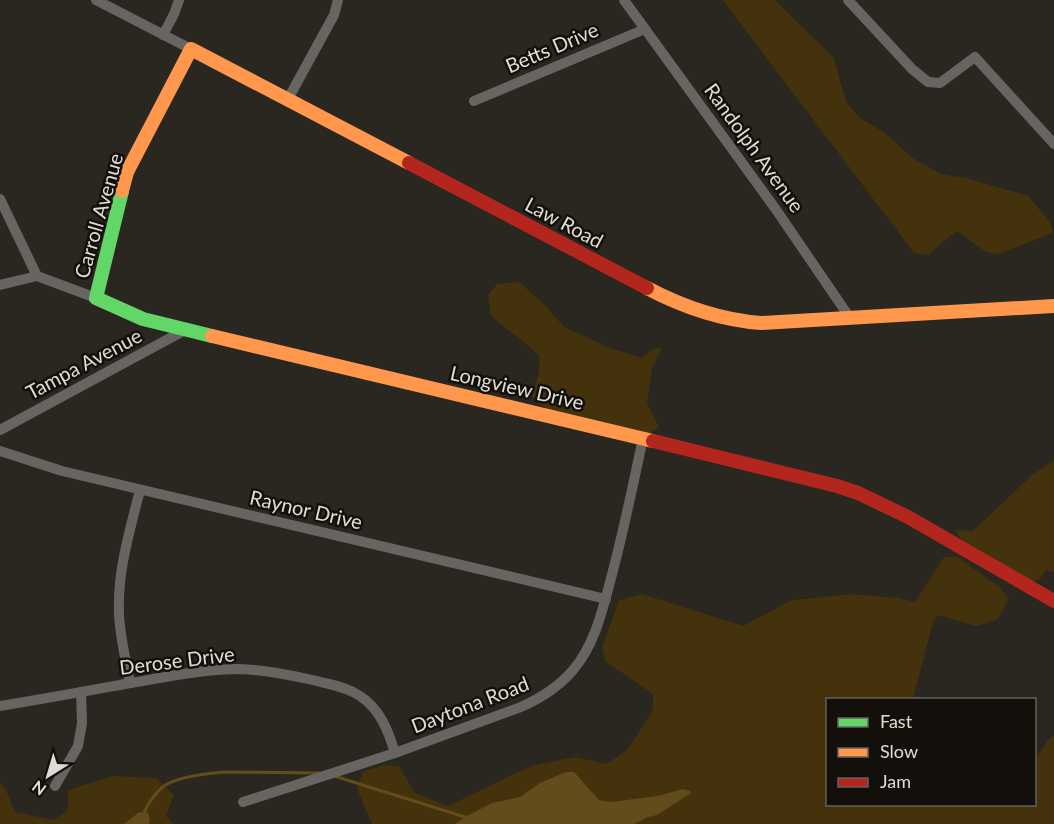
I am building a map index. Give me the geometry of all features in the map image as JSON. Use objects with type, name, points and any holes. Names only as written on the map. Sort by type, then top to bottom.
[{"type":"street","name":"Law Road","points":[[96,0],[663,296],[707,315],[761,323],[1054,306]]},
{"type":"street","points":[[164,35],[179,0]]},
{"type":"street","points":[[288,99],[334,15],[338,0]]},
{"type":"street","name":"Randolph Avenue","points":[[624,0],[777,210],[850,318]]},
{"type":"street","points":[[848,0],[912,69],[928,82],[940,83],[975,57],[1054,144]]},
{"type":"street","name":"Betts Drive","points":[[474,100],[645,29]]},
{"type":"street","name":"Carroll Avenue","points":[[96,298],[127,172],[191,49]]},
{"type":"street","points":[[0,199],[37,276],[0,285]]},
{"type":"street","name":"Longview Drive","points":[[37,276],[143,319],[185,330],[818,480],[858,493],[908,517],[1054,601]]},
{"type":"street","name":"Tampa Avenue","points":[[0,430],[185,330]]},
{"type":"street","name":"Daytona Road","points":[[243,802],[395,753],[521,707],[548,693],[562,682],[575,669],[585,653],[606,599],[621,544],[643,438]]},
{"type":"street","name":"Raynor Drive","points":[[0,451],[62,471],[606,599]]},
{"type":"street","points":[[130,684],[119,615],[120,582],[140,490]]},
{"type":"street","name":"Derose Drive","points":[[0,706],[164,677],[236,669],[267,672],[302,677],[343,687],[359,695],[377,712],[389,733],[395,753]]},
{"type":"street","points":[[55,786],[78,746],[82,723],[81,692]]},
{"type":"shaded area","points":[[723,0],[775,0],[834,58],[846,102],[859,117],[885,133],[914,159],[941,174],[966,178],[1028,196],[1050,222],[1053,233],[998,254],[986,252],[957,231],[929,255],[914,253]]},
{"type":"shaded area","points":[[519,282],[544,304],[564,327],[610,348],[642,358],[653,349],[662,347],[652,369],[647,403],[659,427],[649,434],[552,411],[537,403],[532,396],[539,372],[540,357],[491,316],[488,295],[497,284]]},
{"type":"shaded area","points":[[1054,460],[1054,572],[1046,570],[1040,579],[1031,583],[961,539],[955,530],[973,531],[1032,475]]},
{"type":"shaded area","points":[[944,557],[958,557],[999,587],[1009,598],[998,619],[976,626],[938,615],[933,622],[913,698],[826,698],[826,806],[1036,806],[1036,758],[1051,736],[1054,737],[1054,824],[372,824],[357,789],[363,772],[384,765],[399,766],[415,793],[448,806],[531,766],[576,757],[607,764],[628,749],[653,710],[653,694],[605,661],[602,648],[619,600],[642,594],[743,626],[792,600],[851,594],[898,598],[915,602]]},
{"type":"shaded area","points":[[566,772],[574,772],[599,800],[611,802],[658,796],[683,789],[691,793],[657,815],[634,824],[455,824],[492,803],[520,797],[540,783]]},
{"type":"shaded area","points":[[113,776],[156,778],[174,795],[166,816],[173,824],[0,824],[0,783],[5,788],[15,812],[54,820],[68,809],[68,790]]},
{"type":"shaded area","points":[[138,813],[148,813],[149,824],[124,824]]},
{"type":"waterway","points":[[144,813],[152,799],[169,783],[202,774],[225,772],[319,773]]},
{"type":"waterway","points":[[334,776],[465,817],[473,824]]},
{"type":"traffic: fast","points":[[122,191],[96,298],[143,319],[212,336]]},
{"type":"traffic: slow","points":[[122,191],[127,172],[191,49],[409,163]]},
{"type":"traffic: slow","points":[[647,288],[702,312],[761,323],[1054,306]]},
{"type":"traffic: slow","points":[[212,336],[653,441]]},
{"type":"traffic: jam","points":[[409,163],[647,288]]},
{"type":"traffic: jam","points":[[653,441],[858,493],[908,517],[1054,601]]}]
